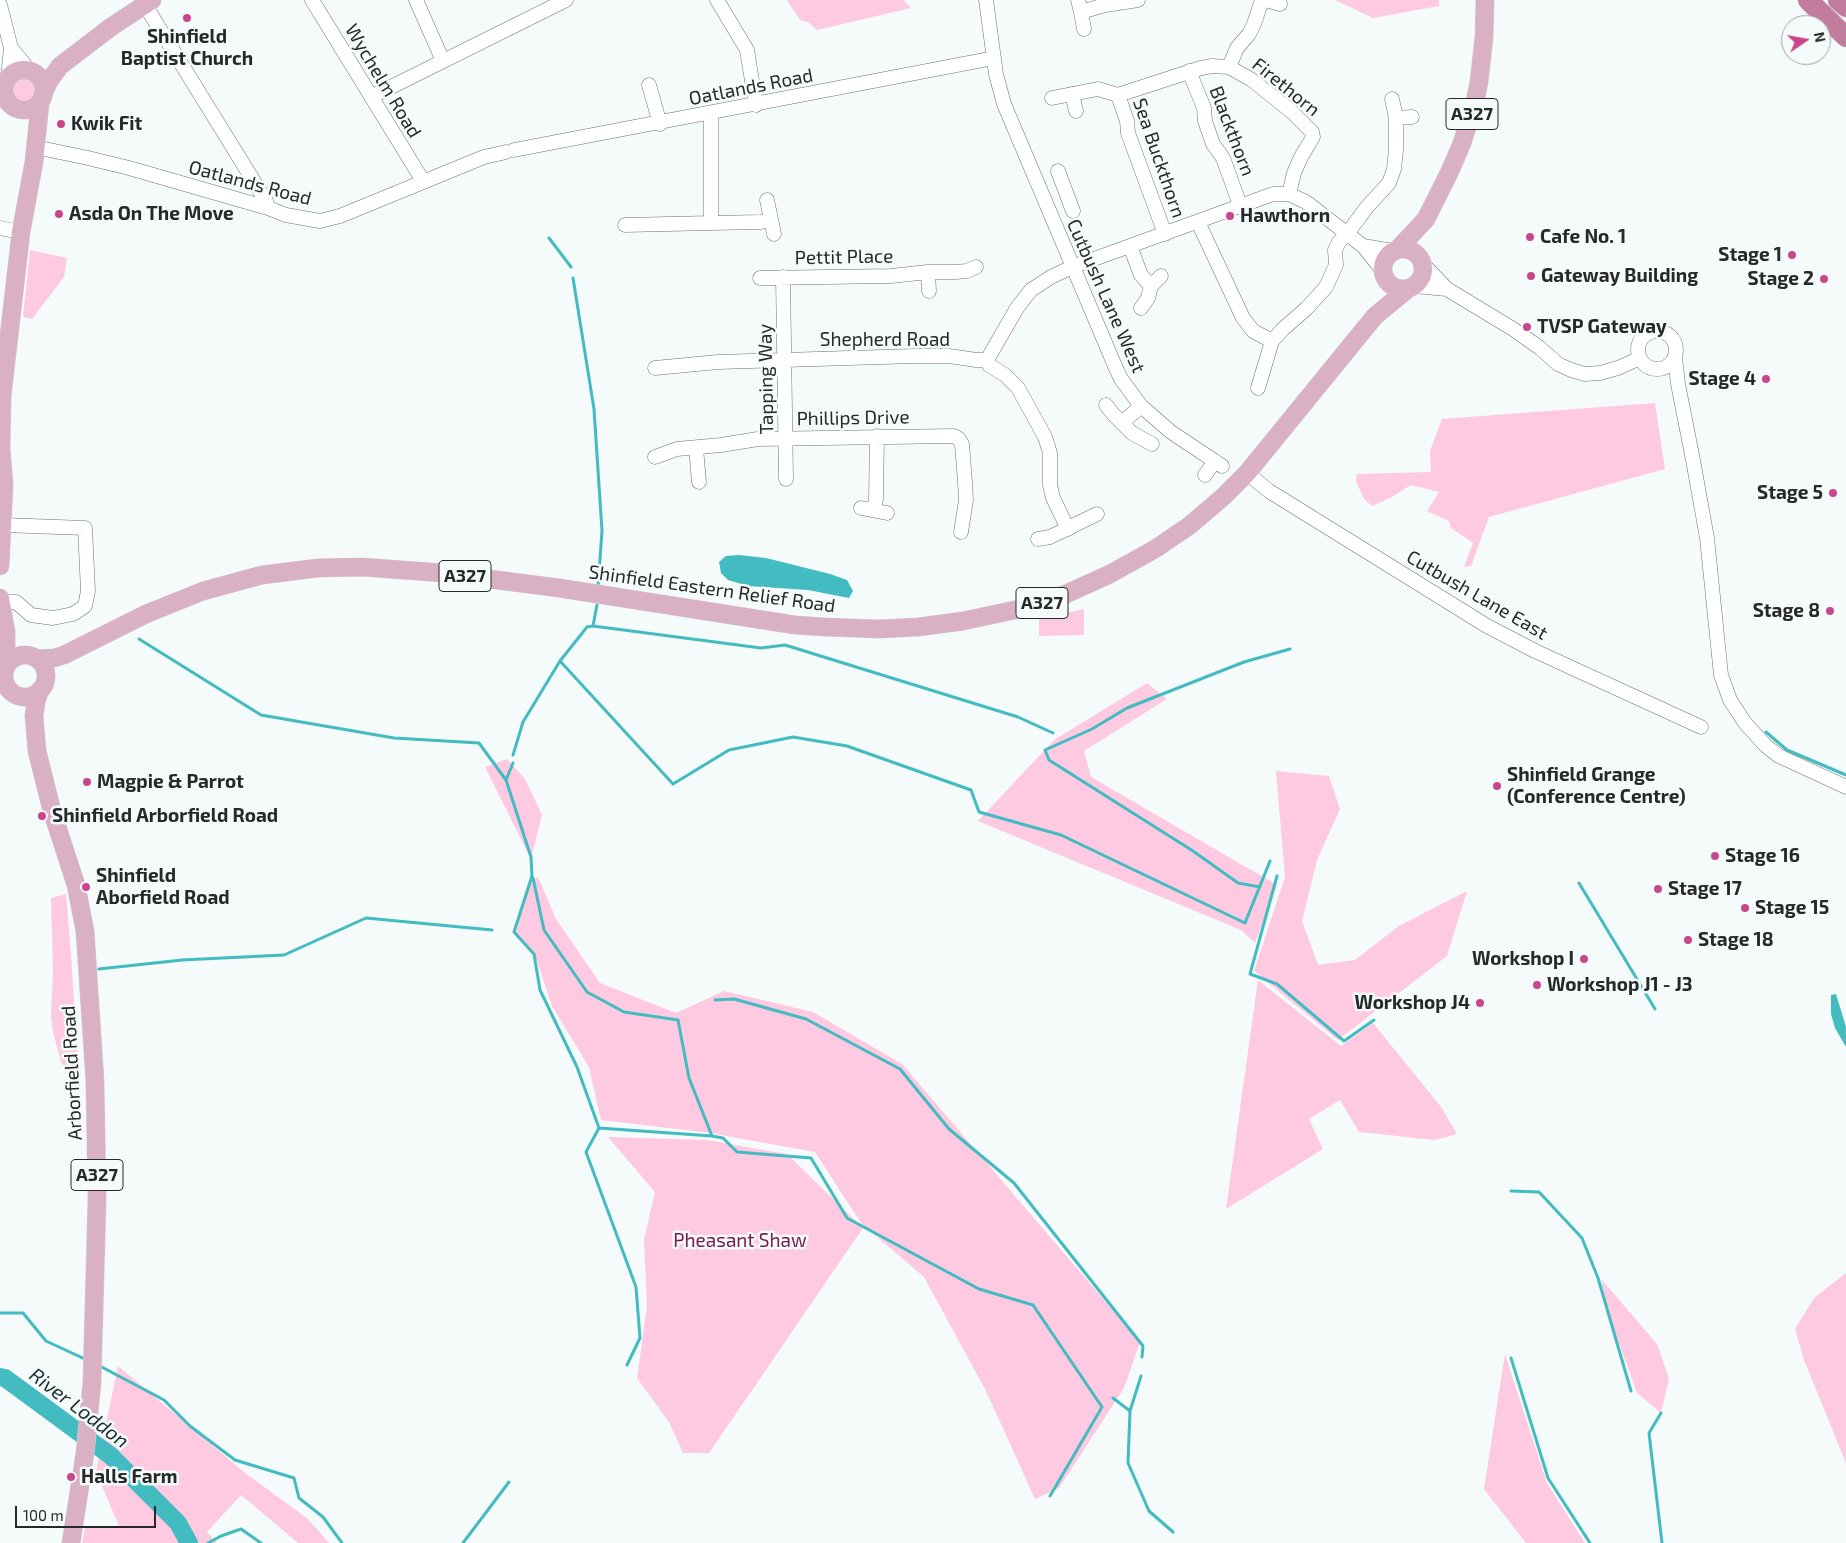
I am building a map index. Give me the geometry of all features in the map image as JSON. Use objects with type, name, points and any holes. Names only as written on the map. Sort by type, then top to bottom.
[{"type":"highway","points":[[1808,0],[1846,37]]},
{"type":"highway","points":[[1838,0],[1846,7]]},
{"type":"main road","name":"A327","points":[[1396,250],[1426,219],[1456,157],[1474,106],[1482,60],[1485,0]]},
{"type":"main road","points":[[7,93],[30,110],[42,97],[49,81],[60,66],[110,27],[148,2]]},
{"type":"main road","points":[[7,93],[20,70],[32,72],[60,66]]},
{"type":"main road","points":[[0,566],[4,485],[1,423],[4,347],[43,84],[39,77],[32,72]]},
{"type":"main road","points":[[7,93],[35,147]]},
{"type":"main road","name":"A327","points":[[1422,262],[1426,219]]},
{"type":"main road","points":[[1404,248],[1414,252],[1422,262],[1422,276],[1412,287],[1395,287],[1387,281],[1384,274],[1385,259],[1396,250],[1404,248]]},
{"type":"main road","name":"Shinfield Eastern Relief Road","points":[[1375,316],[1383,288],[1384,274]]},
{"type":"main road","name":"Shinfield Eastern Relief Road","points":[[32,657],[54,658],[64,655],[146,614],[203,591],[262,575],[318,568],[378,568],[452,574],[558,588],[795,625],[879,630],[936,625],[1003,613],[1037,604],[1066,594],[1110,574],[1155,549],[1189,526],[1247,474],[1375,316],[1412,287]]},
{"type":"main road","points":[[0,600],[8,646],[6,664]]},
{"type":"main road","points":[[6,632],[13,644],[42,663],[43,683],[28,697],[18,696]]},
{"type":"main road","name":"Shinfield Eastern Relief Road","points":[[43,683],[51,669],[64,655]]},
{"type":"main road","name":"A327","points":[[18,696],[8,689],[5,683],[3,676],[6,664],[16,656],[32,657]]},
{"type":"main road","name":"Arborfield Road","points":[[34,731],[36,702],[43,683]]},
{"type":"main road","name":"Arborfield Road","points":[[18,696],[28,710],[52,811],[76,885],[85,931],[89,981],[97,1142],[94,1354],[88,1429],[71,1543]]},
{"type":"street","name":"Wychelm Road","points":[[312,0],[422,181]]},
{"type":"street","points":[[416,0],[443,62]]},
{"type":"street","points":[[371,97],[566,0]]},
{"type":"street","points":[[717,0],[747,50],[756,105]]},
{"type":"street","name":"Cutbush Lane West","points":[[986,0],[994,58],[1004,104],[1112,361],[1121,379],[1141,406],[1171,432],[1218,463],[1205,475]]},
{"type":"street","points":[[1084,29],[1079,6],[1105,6],[1138,0]]},
{"type":"street","name":"Firethorn","points":[[1229,67],[1237,48],[1249,34],[1264,0],[1280,4]]},
{"type":"street","points":[[148,2],[268,208]]},
{"type":"street","points":[[0,5],[11,48],[7,93]]},
{"type":"street","points":[[11,48],[32,72]]},
{"type":"street","name":"Oatlands Road","points":[[35,147],[88,158],[268,208],[286,215],[320,221],[340,216],[484,157],[994,58]]},
{"type":"street","name":"Firethorn","points":[[1118,95],[1189,71],[1212,66],[1229,67],[1252,80],[1292,112],[1312,132],[1313,138],[1294,173],[1289,194]]},
{"type":"street","name":"Blackthorn","points":[[1189,71],[1204,108],[1205,121],[1213,144],[1223,158],[1240,205]]},
{"type":"street","points":[[649,85],[660,124]]},
{"type":"street","points":[[1052,98],[1098,89],[1118,95]]},
{"type":"street","points":[[1072,94],[1076,112]]},
{"type":"street","name":"Sea Buckthorn","points":[[1118,95],[1127,122],[1128,133],[1165,234]]},
{"type":"street","points":[[1258,388],[1272,341],[1326,287],[1336,265],[1335,250],[1339,242],[1388,183],[1394,168],[1396,118],[1392,99]]},
{"type":"street","points":[[711,113],[711,223]]},
{"type":"street","points":[[1396,118],[1412,117]]},
{"type":"street","name":"Cutbush Lane West","points":[[1058,171],[1073,210]]},
{"type":"street","points":[[1042,196],[1064,187]]},
{"type":"street","points":[[1068,529],[1053,498],[1050,485],[1050,453],[1045,437],[1018,388],[1005,375],[989,365],[987,360],[1017,308],[1031,290],[1051,277],[1072,267],[1270,194],[1289,194],[1306,202],[1363,246],[1384,274]]},
{"type":"street","points":[[767,200],[774,234]]},
{"type":"street","points":[[625,225],[640,221],[711,223],[771,220]]},
{"type":"street","points":[[1198,222],[1243,318],[1253,331],[1272,341]]},
{"type":"street","points":[[0,228],[21,232]]},
{"type":"street","points":[[1130,246],[1141,275],[1156,281],[1141,308]]},
{"type":"street","points":[[1363,246],[1396,250]]},
{"type":"street","points":[[1422,262],[1447,289],[1513,329],[1540,348],[1558,364],[1571,370],[1585,374],[1600,373],[1618,368],[1640,358]]},
{"type":"street","name":"Pettit Place","points":[[760,278],[891,276],[928,272],[966,271],[976,267]]},
{"type":"street","points":[[928,272],[929,291]]},
{"type":"street","name":"Tapping Way","points":[[783,277],[786,479]]},
{"type":"street","points":[[1412,287],[1447,289]]},
{"type":"street","points":[[1675,357],[1668,365],[1660,368],[1648,366],[1640,358],[1639,348],[1642,339],[1650,333],[1659,331],[1668,334],[1675,344],[1678,384],[1707,538],[1721,675],[1730,700],[1745,723],[1766,746],[1779,756],[1846,787]]},
{"type":"street","name":"Shepherd Road","points":[[655,368],[718,362],[915,356],[949,356],[987,360]]},
{"type":"street","points":[[1660,368],[1678,384]]},
{"type":"street","points":[[1106,404],[1132,433],[1152,444]]},
{"type":"street","points":[[1122,423],[1141,406]]},
{"type":"street","points":[[874,510],[876,436]]},
{"type":"street","name":"Phillips Drive","points":[[654,457],[676,449],[758,439],[954,436],[959,438],[962,444],[966,500],[961,532]]},
{"type":"street","points":[[696,448],[699,482]]},
{"type":"street","name":"Cutbush Lane East","points":[[1247,474],[1269,491],[1487,626],[1535,651],[1701,727]]},
{"type":"street","points":[[1038,539],[1068,529],[1096,514]]},
{"type":"street","points":[[0,600],[16,602],[31,615],[53,618],[73,614],[85,606],[88,591],[85,528],[3,525]]},
{"type":"green space","points":[[787,0],[903,0],[911,8],[817,30],[808,22],[800,20]]},
{"type":"green space","points":[[1335,0],[1439,0],[1439,6],[1373,18]]},
{"type":"green space","points":[[23,75],[34,79],[38,90],[34,101],[23,105],[12,101],[8,90],[12,79]]},
{"type":"green space","points":[[30,250],[67,258],[64,277],[32,319],[23,317]]},
{"type":"green space","points":[[1655,403],[1665,469],[1489,517],[1471,566],[1464,567],[1473,543],[1451,528],[1449,521],[1427,511],[1439,492],[1411,485],[1372,506],[1364,499],[1356,481],[1357,474],[1431,472],[1430,451],[1442,419]]},
{"type":"green space","points":[[1084,609],[1084,635],[1039,636],[1039,619]]},
{"type":"green space","points":[[1147,683],[1167,699],[1084,751],[1091,777],[1277,885],[1255,943],[1241,930],[978,821],[1054,740]]},
{"type":"green space","points":[[507,759],[525,779],[542,815],[531,859],[485,767]]},
{"type":"green space","points":[[1276,771],[1329,776],[1340,809],[1317,860],[1302,921],[1318,965],[1355,960],[1399,926],[1467,891],[1447,956],[1338,1040],[1254,971],[1285,877]]},
{"type":"green space","points":[[538,877],[556,919],[600,983],[676,1013],[724,991],[813,1012],[902,1064],[1140,1342],[1124,1388],[1059,1488],[1035,1499],[986,1391],[924,1277],[861,1223],[815,1152],[710,1133],[601,1120],[589,1067],[552,1006],[537,961],[516,932],[528,883]]},
{"type":"green space","points":[[66,894],[80,1092],[61,1062],[51,1016],[53,971],[51,898]]},
{"type":"green space","points":[[1258,980],[1341,1046],[1373,1023],[1441,1107],[1457,1134],[1435,1140],[1359,1132],[1340,1100],[1309,1119],[1323,1149],[1226,1209]]},
{"type":"green space","name":"Pheasant Shaw","points":[[608,1137],[707,1140],[787,1154],[863,1228],[709,1453],[683,1453],[669,1422],[637,1378],[647,1306],[644,1240],[655,1192]]},
{"type":"green space","points":[[1846,1273],[1846,1463],[1804,1360],[1795,1329],[1814,1298]]},
{"type":"green space","points":[[1602,1280],[1657,1344],[1669,1379],[1661,1413],[1637,1393],[1603,1299]]},
{"type":"green space","points":[[1505,1354],[1547,1483],[1585,1543],[1526,1543],[1484,1489]]},
{"type":"green space","points":[[118,1366],[244,1472],[308,1519],[329,1543],[298,1543],[241,1495],[207,1532],[217,1543],[82,1543],[85,1528],[119,1526],[96,1472]]},
{"type":"water","points":[[739,555],[766,558],[830,574],[847,580],[853,591],[849,598],[808,590],[748,586],[728,580],[721,573],[719,562],[726,556]]},
{"type":"water","points":[[1836,994],[1846,1027],[1846,1047],[1835,1028],[1831,1014],[1831,995]]},
{"type":"waterway","points":[[549,238],[571,267]]},
{"type":"waterway","points":[[573,278],[594,409],[602,531],[598,587]]},
{"type":"waterway","points":[[560,661],[587,627],[593,626],[597,605]]},
{"type":"waterway","points":[[593,626],[761,648],[785,645],[1018,717],[1053,733]]},
{"type":"waterway","points":[[139,639],[261,715],[394,738],[479,743],[506,780],[531,857],[532,876],[514,932],[534,954],[540,990],[577,1067],[599,1128],[586,1152],[636,1287],[640,1338],[627,1365]]},
{"type":"waterway","points":[[1260,887],[1238,883],[1193,851],[1049,760],[1045,750],[1092,729],[1127,708],[1244,662],[1290,649]]},
{"type":"waterway","points":[[513,755],[523,722],[560,661],[673,784],[729,750],[793,737],[847,746],[971,790],[979,812],[1061,835],[1245,923],[1270,861]]},
{"type":"waterway","points":[[1766,732],[1787,750],[1846,775]]},
{"type":"waterway","points":[[506,780],[513,763]]},
{"type":"waterway","points":[[1277,876],[1250,974],[1277,984],[1344,1041],[1374,1020]]},
{"type":"waterway","points":[[533,878],[544,930],[587,992],[624,1012],[678,1020],[689,1078],[712,1136]]},
{"type":"waterway","points":[[1579,883],[1655,1009]]},
{"type":"waterway","points":[[99,969],[182,960],[284,955],[366,918],[492,930]]},
{"type":"waterway","points":[[715,1000],[734,999],[806,1019],[900,1069],[949,1129],[1014,1183],[1143,1346],[1142,1357]]},
{"type":"waterway","points":[[599,1128],[712,1136],[723,1138],[737,1152],[811,1158],[847,1218],[979,1289],[1033,1305],[1102,1407],[1050,1496]]},
{"type":"waterway","points":[[1511,1191],[1539,1192],[1582,1238],[1598,1278],[1631,1391]]},
{"type":"waterway","points":[[0,1313],[23,1313],[46,1341],[87,1360]]},
{"type":"waterway","points":[[1511,1358],[1548,1478],[1590,1543]]},
{"type":"waterway","points":[[98,1365],[164,1400],[190,1426],[235,1460],[294,1478],[299,1498],[323,1517],[342,1543]]},
{"type":"waterway","points":[[1141,1376],[1130,1411],[1128,1463],[1149,1511],[1173,1532]]},
{"type":"waterway","name":"River Loddon","points":[[0,1377],[5,1378],[111,1456],[178,1523],[189,1543]]},
{"type":"waterway","points":[[1113,1398],[1130,1411]]},
{"type":"waterway","points":[[1661,1413],[1649,1433],[1662,1543]]},
{"type":"waterway","points":[[463,1543],[509,1482]]},
{"type":"waterway","points":[[208,1543],[241,1529],[261,1543]]},
{"type":"place","name":"Shinfield Baptist Church","points":[[187,18]]},
{"type":"place","name":"Kwik Fit","points":[[61,124]]},
{"type":"place","name":"Asda On The Move","points":[[59,214]]},
{"type":"place","name":"Hawthorn","points":[[1230,216]]},
{"type":"place","name":"Cafe No. 1","points":[[1530,237]]},
{"type":"place","name":"Stage 1","points":[[1792,255]]},
{"type":"place","name":"Gateway Building","points":[[1531,276]]},
{"type":"place","name":"Stage 2","points":[[1824,279]]},
{"type":"place","name":"TVSP Gateway","points":[[1527,327]]},
{"type":"place","name":"Stage 4","points":[[1766,379]]},
{"type":"place","name":"Stage 5","points":[[1833,493]]},
{"type":"place","name":"Stage 8","points":[[1830,611]]},
{"type":"place","name":"Magpie & Parrot","points":[[87,782]]},
{"type":"place","name":"Shinfield Grange (Conference Centre)","points":[[1497,786]]},
{"type":"place","name":"Shinfield Arborfield Road","points":[[42,816]]},
{"type":"place","name":"Stage 16","points":[[1715,856]]},
{"type":"place","name":"Shinfield Aborfield Road","points":[[86,887]]},
{"type":"place","name":"Stage 17","points":[[1658,889]]},
{"type":"place","name":"Stage 15","points":[[1745,908]]},
{"type":"place","name":"Stage 18","points":[[1688,940]]},
{"type":"place","name":"Workshop I","points":[[1584,959]]},
{"type":"place","name":"Workshop J1 - J3","points":[[1537,985]]},
{"type":"place","name":"Workshop J4","points":[[1480,1003]]},
{"type":"place","name":"Halls Farm","points":[[71,1477]]}]
